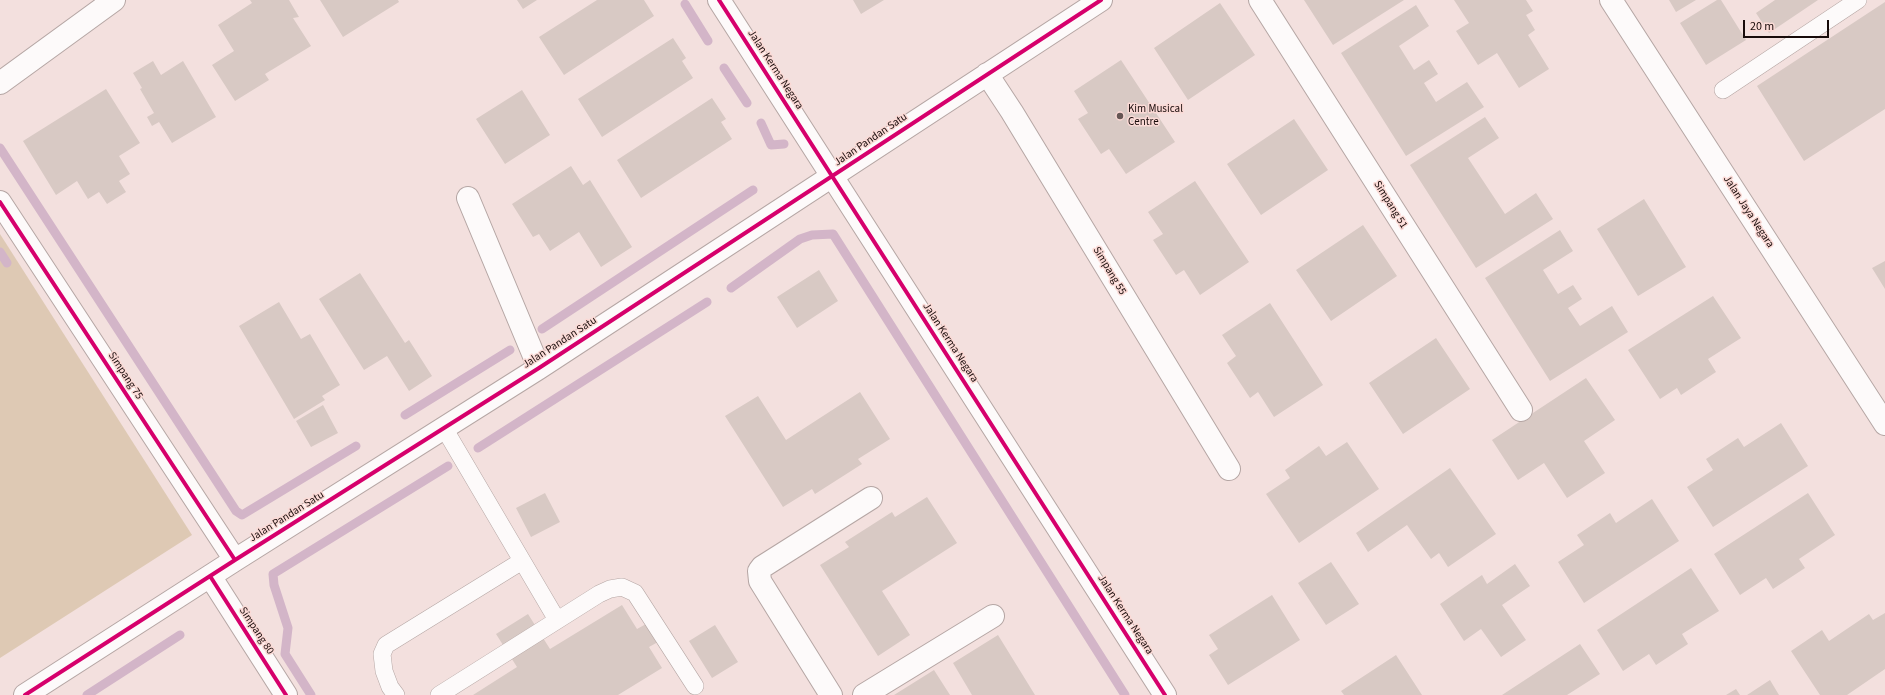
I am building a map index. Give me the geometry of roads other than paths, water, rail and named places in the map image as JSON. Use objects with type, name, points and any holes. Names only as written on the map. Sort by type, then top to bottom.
[{"type":"street","points":[[0,84],[114,0]]},
{"type":"street","name":"Jalan Kerma Negara","points":[[719,0],[1165,695]]},
{"type":"street","name":"Jalan Pandan Satu","points":[[25,695],[539,368],[833,177],[942,103],[1101,0]]},
{"type":"street","name":"Simpang 51","points":[[1260,0],[1521,410]]},
{"type":"street","name":"Jalan Jaya Negara","points":[[1612,0],[1885,424]]},
{"type":"street","name":"Simpang 55","points":[[987,74],[1012,112],[1229,468]]},
{"type":"street","points":[[468,198],[539,368]]},
{"type":"street","name":"Simpang 75","points":[[0,202],[235,560]]},
{"type":"street","points":[[831,695],[760,581],[759,571],[762,567],[871,498]]},
{"type":"street","name":"Simpang 80","points":[[210,576],[286,695]]},
{"type":"street","points":[[864,695],[993,616]]},
{"type":"lane","points":[[1723,90],[1858,0]]},
{"type":"lane","points":[[444,428],[557,620]]},
{"type":"lane","points":[[396,695],[390,687],[384,671],[382,654],[386,645],[522,561]]},
{"type":"lane","points":[[439,695],[557,620],[610,589],[622,587],[635,593],[695,686]]},
{"type":"waterway","points":[[685,4],[708,41]]},
{"type":"waterway","points":[[724,68],[747,103]]},
{"type":"waterway","points":[[761,123],[771,145],[784,144]]},
{"type":"waterway","points":[[0,148],[236,511],[242,515],[356,446]]},
{"type":"waterway","points":[[542,329],[753,190]]},
{"type":"waterway","points":[[731,288],[800,239],[812,235],[833,234],[1125,695]]},
{"type":"waterway","points":[[0,252],[7,263]]},
{"type":"waterway","points":[[478,448],[707,302]]},
{"type":"waterway","points":[[405,415],[510,350]]},
{"type":"waterway","points":[[311,695],[285,654],[288,628],[274,585],[273,574],[448,466]]},
{"type":"waterway","points":[[87,695],[180,635]]},
{"type":"place","name":"Kim Musical Centre","points":[[1120,116]]}]
